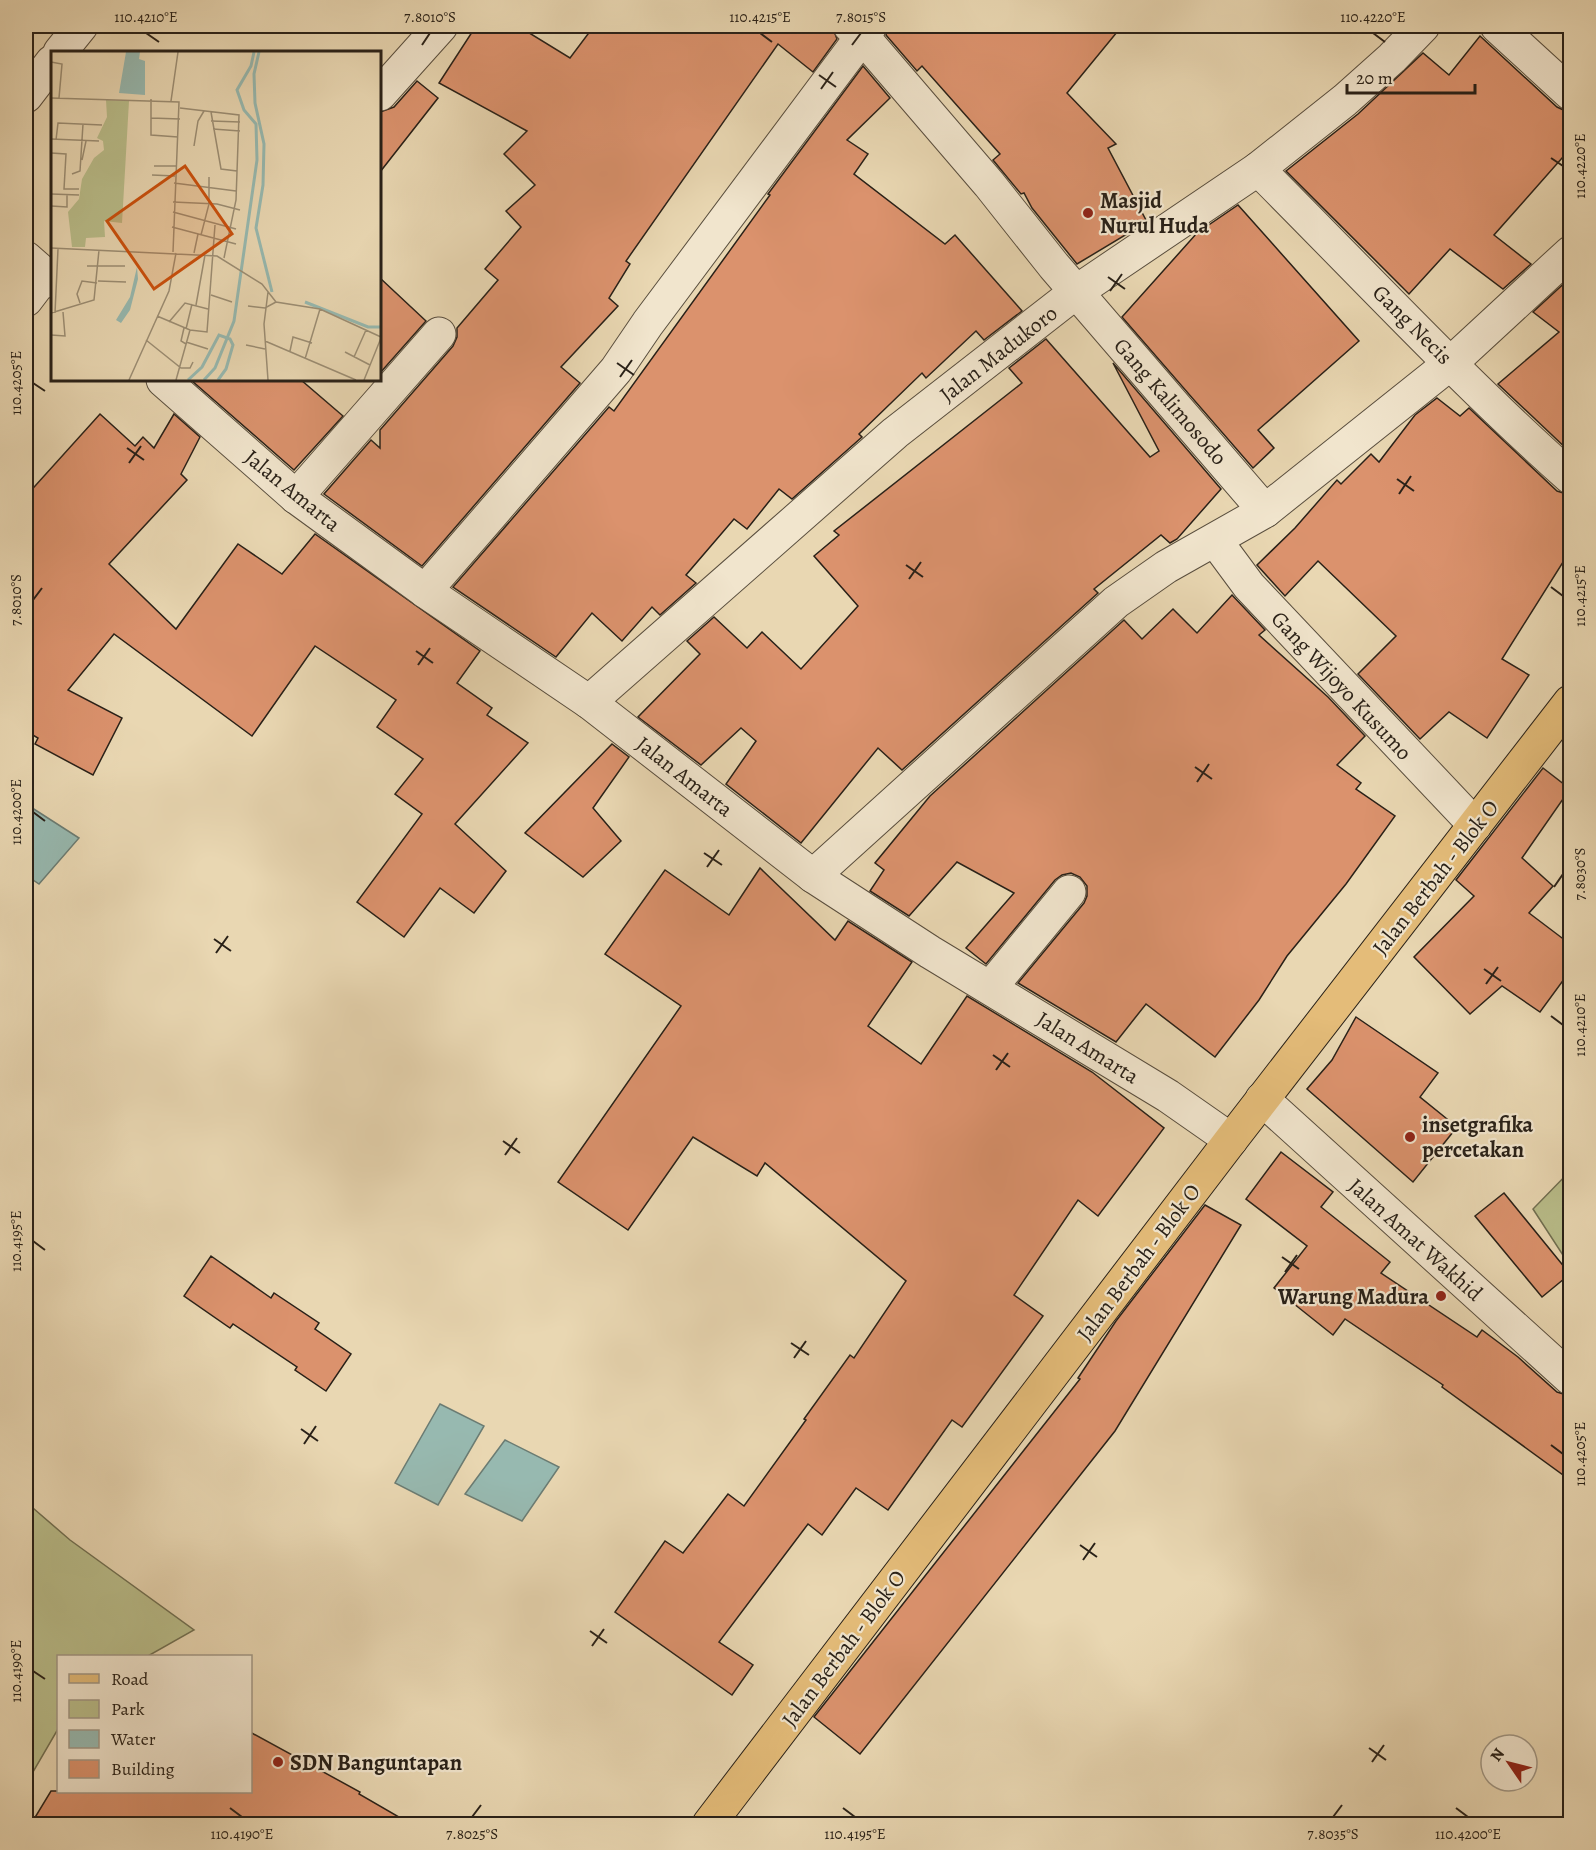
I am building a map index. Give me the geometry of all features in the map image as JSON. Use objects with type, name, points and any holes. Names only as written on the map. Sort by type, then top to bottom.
[{"type":"main road","name":"Jalan Berbah - Blok O","points":[[709,1824],[1262,1099],[1570,702]]},
{"type":"street","points":[[61,51],[81,26]]},
{"type":"street","points":[[381,93],[441,26]]},
{"type":"street","name":"Jalan Madukoro","points":[[589,702],[895,433],[1076,292],[1258,169],[1345,100],[1392,58],[1423,26]]},
{"type":"street","points":[[1497,26],[1570,93]]},
{"type":"street","points":[[425,591],[616,370],[861,29]]},
{"type":"street","name":"Gang Kalimosodo","points":[[861,29],[1076,292],[1265,511]]},
{"type":"street","points":[[26,96],[51,63]]},
{"type":"street","name":"Gang Necis","points":[[1258,169],[1452,362],[1497,411],[1570,477]]},
{"type":"street","points":[[813,876],[1116,602],[1166,567],[1265,511],[1452,362],[1570,253]]},
{"type":"street","points":[[26,300],[41,271]]},
{"type":"street","points":[[296,496],[438,334]]},
{"type":"street","name":"Jalan Amarta","points":[[164,381],[296,496],[425,591],[589,702],[813,876],[930,952],[1168,1096],[1231,1140]]},
{"type":"street","name":"Gang Wijoyo Kusumo","points":[[1215,540],[1248,586],[1475,825]]},
{"type":"street","points":[[991,987],[1069,892]]},
{"type":"street","name":"Jalan Amat Wakhid","points":[[1262,1099],[1570,1378]]},
{"type":"green space","points":[[1570,1171],[1570,1266],[1533,1209]]},
{"type":"green space","points":[[26,1502],[70,1540],[194,1630],[150,1655],[57,1655],[57,1731],[26,1784]]},
{"type":"water","points":[[26,804],[79,838],[39,884],[26,875]]},
{"type":"water","points":[[440,1404],[484,1426],[438,1505],[395,1483]]},
{"type":"water","points":[[505,1440],[559,1467],[522,1521],[465,1494]]},
{"type":"building","points":[[476,26],[518,26],[570,58],[594,26],[832,26],[837,39],[813,72],[778,44],[626,261],[630,264],[609,298],[618,306],[561,367],[580,383],[422,566],[324,494],[371,440],[380,448],[380,430],[453,346],[457,337],[457,328],[498,280],[485,269],[521,227],[506,211],[535,185],[504,154],[527,131],[439,83]]},
{"type":"building","points":[[888,26],[1122,26],[1067,93],[1116,144],[1108,148],[1147,222],[1077,264],[1032,208],[1024,193],[1021,194],[993,160],[1000,154],[922,66],[917,71],[886,35]]},
{"type":"building","points":[[1480,36],[1557,107],[1570,113],[1570,149],[1494,235],[1531,264],[1503,289],[1450,249],[1409,294],[1286,171],[1358,114],[1423,53],[1449,75]]},
{"type":"building","points":[[863,66],[890,98],[847,140],[868,154],[854,174],[945,244],[955,235],[1022,311],[984,340],[976,331],[926,378],[922,373],[859,434],[862,437],[792,499],[779,489],[747,529],[734,519],[686,575],[696,583],[660,615],[652,607],[622,641],[592,613],[556,657],[453,587],[609,407],[614,411],[770,195],[768,194]]},
{"type":"building","points":[[417,81],[438,98],[381,171],[381,112],[394,107]]},
{"type":"building","points":[[1238,205],[1359,341],[1258,430],[1274,448],[1253,468],[1122,317],[1197,233]]},
{"type":"building","points":[[1570,278],[1570,452],[1498,384],[1559,332],[1533,312]]},
{"type":"building","points":[[381,279],[426,321],[381,372]]},
{"type":"building","points":[[1046,339],[1150,457],[1159,451],[1113,363],[1221,489],[1177,539],[1170,543],[1161,535],[1094,589],[1098,593],[902,770],[878,748],[801,843],[726,784],[756,741],[741,728],[701,765],[638,717],[700,654],[687,641],[714,617],[747,648],[762,632],[801,669],[858,606],[814,556],[839,535],[834,531],[1022,383],[1009,368]]},
{"type":"building","points":[[192,381],[302,381],[343,416],[294,470]]},
{"type":"building","points":[[1437,398],[1460,416],[1469,408],[1557,491],[1570,495],[1570,551],[1502,659],[1529,675],[1487,738],[1449,712],[1420,739],[1358,674],[1396,636],[1318,561],[1285,596],[1257,565],[1295,528],[1337,480],[1341,484],[1371,454],[1379,462],[1415,415]]},
{"type":"building","points":[[100,414],[135,446],[143,437],[154,448],[174,414],[200,437],[181,474],[187,480],[109,564],[176,629],[238,544],[282,574],[315,534],[480,651],[457,683],[492,708],[487,715],[528,743],[455,824],[506,871],[474,913],[440,888],[404,937],[357,902],[422,814],[395,794],[423,759],[377,727],[396,700],[315,646],[252,736],[114,634],[68,690],[122,718],[93,775],[35,744],[38,738],[26,731],[26,496]]},
{"type":"building","points":[[1232,595],[1265,630],[1259,635],[1328,697],[1365,736],[1337,765],[1361,783],[1356,789],[1395,816],[1346,884],[1287,956],[1259,1000],[1215,1057],[1146,1004],[1116,1042],[1018,983],[1084,903],[1087,886],[1080,877],[1071,873],[1055,880],[986,964],[966,948],[1014,893],[957,862],[909,916],[870,891],[884,870],[875,863],[930,796],[1124,620],[1142,639],[1173,609],[1197,633]]},
{"type":"building","points":[[612,744],[629,757],[593,808],[621,841],[583,877],[525,833]]},
{"type":"building","points":[[1543,768],[1570,789],[1522,858],[1553,886],[1529,913],[1570,944],[1570,971],[1540,1012],[1502,986],[1470,1014],[1414,957],[1474,896],[1456,880]]},
{"type":"building","points":[[760,868],[835,940],[848,921],[912,962],[868,1026],[921,1064],[967,996],[1092,1072],[1164,1128],[1098,1216],[1078,1200],[1014,1295],[1043,1316],[962,1427],[952,1420],[888,1510],[856,1488],[822,1535],[808,1524],[719,1642],[753,1665],[732,1695],[615,1612],[665,1541],[683,1553],[728,1494],[744,1506],[850,1355],[854,1358],[906,1281],[765,1163],[757,1176],[693,1137],[628,1230],[558,1182],[681,1006],[605,954],[665,870],[729,915]]},
{"type":"building","points":[[1356,1017],[1438,1073],[1420,1097],[1457,1127],[1413,1182],[1307,1089],[1332,1060]]},
{"type":"building","points":[[1281,1152],[1333,1192],[1321,1207],[1390,1262],[1381,1273],[1477,1337],[1482,1330],[1518,1357],[1557,1392],[1570,1396],[1570,1480],[1442,1387],[1443,1385],[1345,1319],[1333,1335],[1274,1288],[1307,1246],[1246,1199]]},
{"type":"building","points":[[1504,1193],[1570,1274],[1542,1297],[1475,1216]]},
{"type":"building","points":[[1205,1205],[1241,1225],[1115,1431],[860,1754],[814,1717],[1080,1379],[1078,1378],[1116,1321]]},
{"type":"building","points":[[211,1256],[271,1298],[274,1293],[319,1323],[315,1329],[351,1354],[326,1391],[295,1370],[297,1367],[233,1324],[230,1328],[184,1296]]},
{"type":"building","points":[[252,1733],[360,1792],[359,1794],[411,1824],[31,1824],[51,1791],[57,1791],[57,1793],[252,1793]]},
{"type":"place","name":"Masjid Nurul Huda","points":[[1088,213]]},
{"type":"place","name":"insetgrafika percetakan","points":[[1410,1137]]},
{"type":"place","name":"Warung Madura","points":[[1441,1296]]},
{"type":"place","name":"SDN Banguntapan","points":[[278,1762]]}]
